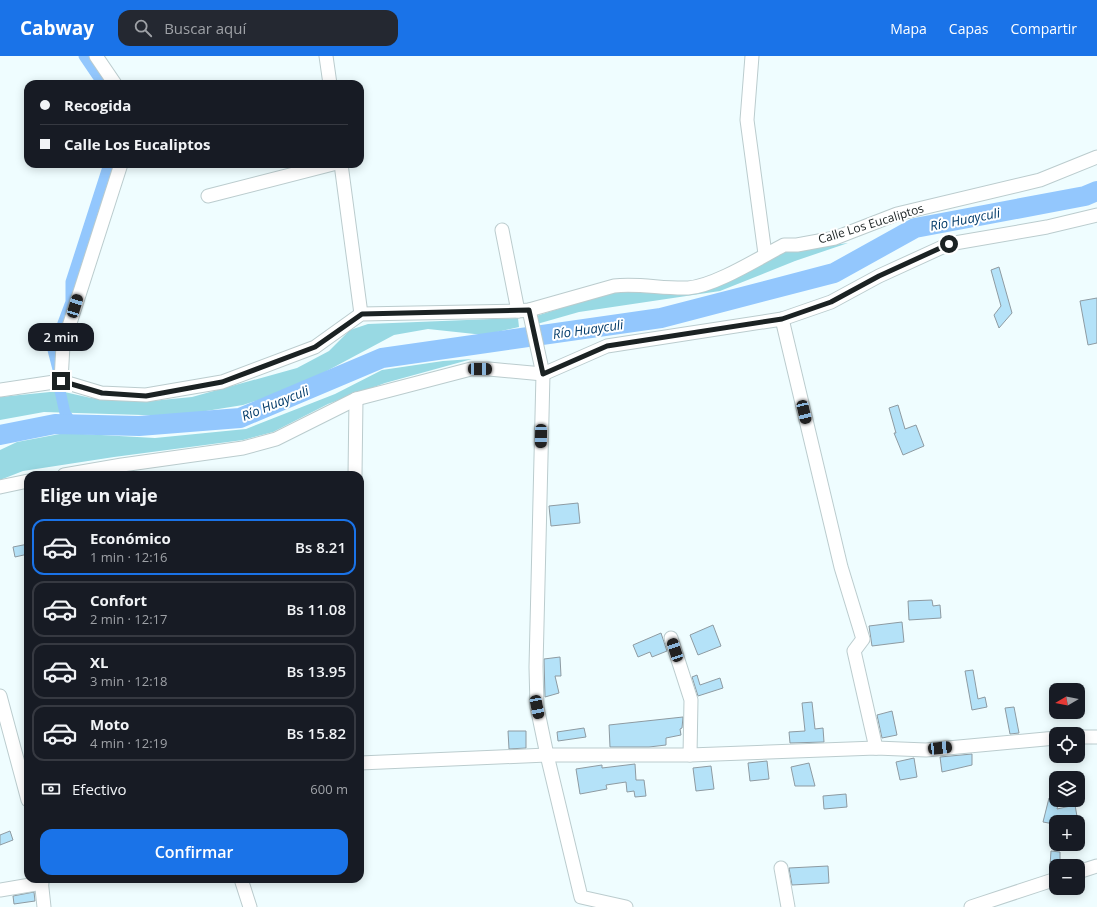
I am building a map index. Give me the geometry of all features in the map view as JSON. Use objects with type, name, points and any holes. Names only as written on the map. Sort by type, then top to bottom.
[{"type":"street","points":[[96,56],[112,80]]},
{"type":"street","points":[[326,56],[329,80]]},
{"type":"street","points":[[752,56],[747,120],[766,254]]},
{"type":"street","name":"Calle Los Eucaliptos","points":[[362,314],[526,315],[614,286],[626,285],[688,288],[705,285],[784,245],[797,245],[835,238],[898,214],[1040,180],[1097,157]]},
{"type":"street","points":[[61,381],[63,345],[120,168]]},
{"type":"street","points":[[208,196],[317,168]]},
{"type":"street","points":[[0,390],[61,381],[102,393],[146,396],[222,382],[315,347],[362,314],[342,168]]},
{"type":"street","points":[[87,471],[242,448],[269,441],[276,439],[356,398],[471,368],[541,368],[607,346],[782,319],[831,302],[879,276],[949,244],[1047,227],[1097,215]]},
{"type":"street","points":[[502,230],[541,368],[536,667],[537,707],[546,755],[581,897],[626,907]]},
{"type":"street","points":[[782,319],[841,567],[863,639],[854,651],[876,748]]},
{"type":"street","points":[[355,471],[356,398]]},
{"type":"street","points":[[0,487],[24,482]]},
{"type":"street","points":[[671,638],[691,700],[690,755]]},
{"type":"street","points":[[0,696],[24,785]]},
{"type":"street","points":[[1085,737],[1097,737]]},
{"type":"street","points":[[364,763],[546,755],[690,755],[876,748],[926,750],[1049,739]]},
{"type":"street","points":[[1085,870],[1097,866]]},
{"type":"street","points":[[781,868],[788,907]]},
{"type":"street","points":[[972,907],[1049,881]]},
{"type":"street","points":[[0,890],[32,883]]},
{"type":"street","points":[[41,883],[44,907]]},
{"type":"street","points":[[242,883],[250,907]]},
{"type":"shaded area","points":[[848,243],[795,261],[720,291],[579,312],[537,324],[536,316],[615,291],[683,292],[786,251]]},
{"type":"shaded area","points":[[518,318],[519,327],[484,335],[428,329],[394,335],[293,389],[243,405],[175,416],[44,412],[0,420],[0,397],[60,391],[91,398],[141,402],[192,397],[297,368],[329,351],[350,330],[368,324]]},
{"type":"shaded area","points":[[472,359],[385,383],[328,404],[273,432],[243,440],[23,471],[0,480],[0,450],[17,442],[65,433],[155,438],[246,429],[335,394],[382,370],[443,361]]},
{"type":"building","points":[[999,267],[1012,313],[999,328],[994,315],[1001,306],[991,270]]},
{"type":"building","points":[[1097,298],[1097,343],[1088,345],[1080,301]]},
{"type":"building","points":[[898,405],[905,429],[916,425],[924,446],[903,455],[894,433],[896,433],[889,408]]},
{"type":"building","points":[[578,503],[580,523],[551,526],[549,506]]},
{"type":"building","points":[[24,545],[24,555],[15,557],[13,547]]},
{"type":"building","points":[[932,600],[933,606],[940,605],[941,618],[909,620],[908,601]]},
{"type":"building","points":[[902,622],[904,642],[872,646],[869,626]]},
{"type":"building","points":[[713,625],[721,646],[698,655],[690,635]]},
{"type":"building","points":[[661,633],[667,651],[652,657],[650,652],[638,657],[633,645]]},
{"type":"building","points":[[560,657],[561,676],[555,676],[559,693],[545,697],[544,659]]},
{"type":"building","points":[[973,670],[978,699],[985,697],[987,707],[972,710],[965,671]]},
{"type":"building","points":[[697,675],[700,685],[720,678],[723,688],[698,696],[692,677]]},
{"type":"building","points":[[812,702],[815,729],[823,728],[824,742],[790,743],[789,732],[805,731],[802,703]]},
{"type":"building","points":[[1014,707],[1019,733],[1010,734],[1005,708]]},
{"type":"building","points":[[892,711],[897,735],[882,738],[877,715]]},
{"type":"building","points":[[683,717],[682,728],[680,729],[681,735],[666,738],[666,745],[649,747],[610,747],[609,725]]},
{"type":"building","points":[[584,728],[586,737],[558,741],[557,732]]},
{"type":"building","points":[[508,731],[526,731],[526,748],[509,749]]},
{"type":"building","points":[[972,754],[972,765],[942,772],[940,757]]},
{"type":"building","points":[[914,758],[917,777],[900,780],[896,762]]},
{"type":"building","points":[[767,761],[769,779],[750,781],[748,763]]},
{"type":"building","points":[[809,763],[815,786],[795,786],[791,767]]},
{"type":"building","points":[[635,764],[636,780],[644,780],[646,796],[635,797],[634,791],[627,792],[626,782],[606,785],[607,789],[580,794],[576,769],[602,765],[602,768]]},
{"type":"building","points":[[711,766],[714,789],[696,791],[693,768]]},
{"type":"building","points":[[846,794],[847,807],[824,809],[823,796]]},
{"type":"building","points":[[1049,798],[1049,807],[1058,807],[1057,809],[1075,807],[1077,815],[1049,815],[1049,823],[1043,822]]},
{"type":"building","points":[[10,831],[13,840],[0,845],[0,835]]},
{"type":"building","points":[[1051,851],[1060,852],[1060,859],[1050,859]]},
{"type":"building","points":[[828,866],[829,883],[792,885],[789,868]]},
{"type":"building","points":[[34,892],[35,901],[14,904],[13,896]]},
{"type":"waterway","points":[[84,56],[100,80]]},
{"type":"waterway","points":[[73,425],[65,413],[60,391],[61,381],[53,350],[71,302],[71,282],[108,168]]},
{"type":"waterway","name":"Río Huayculi","points":[[0,435],[55,424],[139,426],[240,418],[382,358],[661,318],[834,273],[915,228],[1085,196],[1097,191]]},
{"type":"route","points":[[61,381],[102,393],[146,396],[222,382],[315,347],[362,314],[518,312],[529,310],[539,362],[543,374],[581,359],[607,346],[782,319],[831,302],[879,276],[949,244]]}]
